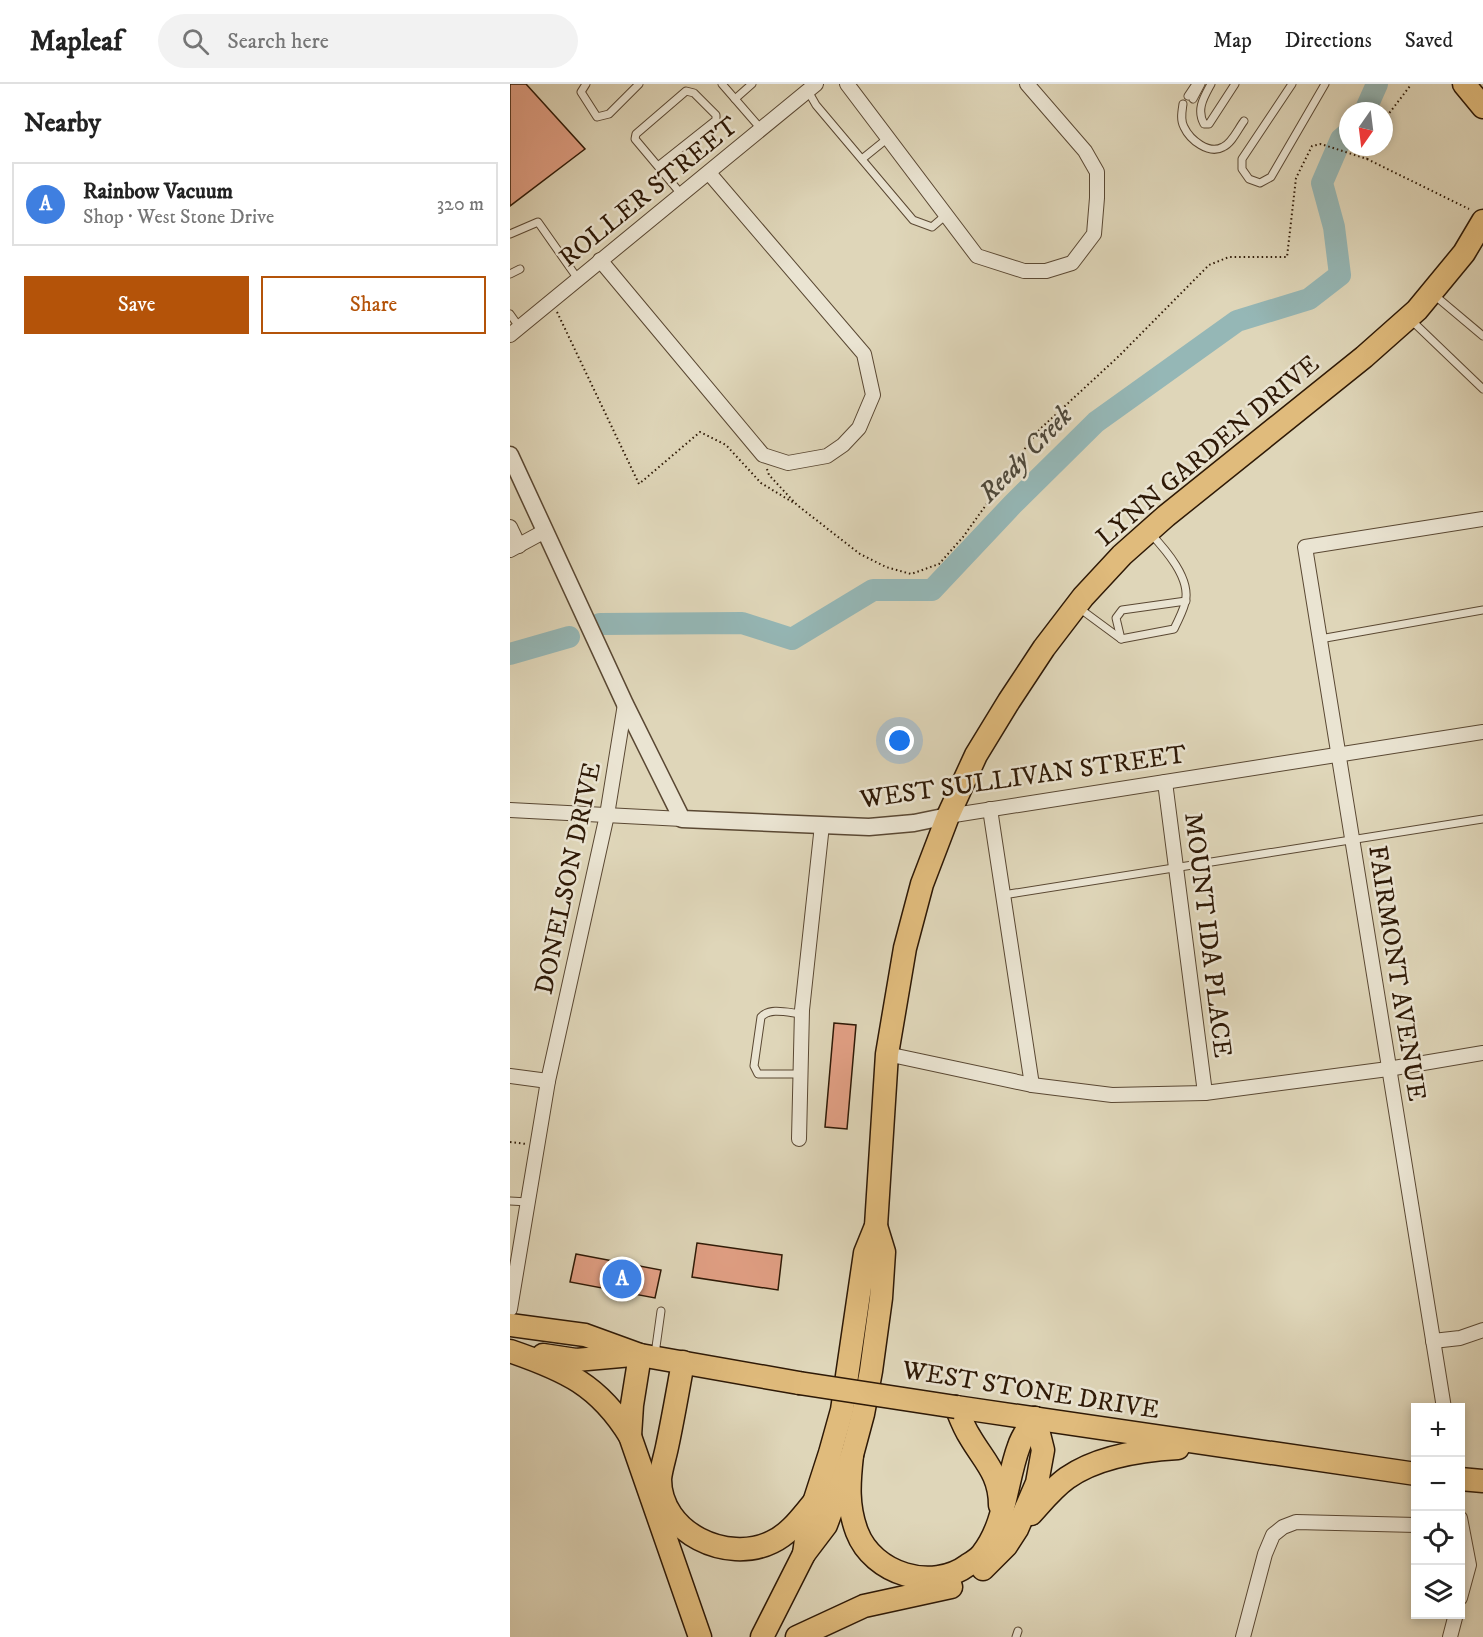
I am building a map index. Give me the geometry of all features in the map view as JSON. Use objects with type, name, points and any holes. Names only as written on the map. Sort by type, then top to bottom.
[{"type":"main road","points":[[1464,84],[1483,107]]},
{"type":"main road","points":[[1468,84],[1483,91]]},
{"type":"main road","name":"LYNN GARDEN DRIVE","points":[[804,1554],[809,1518],[842,1410],[865,1253],[876,1226],[887,1054],[911,927],[922,884],[948,816],[976,755],[1044,648],[1122,555],[1364,357],[1408,318],[1464,253],[1479,223]]},
{"type":"main road","name":"LYNN GARDEN DRIVE","points":[[762,1637],[804,1554],[826,1525],[852,1455],[863,1414],[881,1298],[884,1252],[876,1226]]},
{"type":"main road","name":"WEST STONE DRIVE","points":[[510,1325],[585,1335],[647,1356],[799,1383],[1411,1473]]},
{"type":"main road","points":[[510,1351],[553,1366],[578,1380],[594,1392],[618,1417],[630,1436],[700,1637]]},
{"type":"main road","name":"WEST STONE DRIVE","points":[[510,1351],[576,1360],[647,1356]]},
{"type":"main road","points":[[630,1436],[633,1397],[647,1356]]},
{"type":"main road","points":[[683,1362],[660,1479],[664,1500],[677,1521],[697,1539],[719,1548],[746,1549],[772,1542],[793,1528],[814,1501]]},
{"type":"main road","points":[[797,1637],[864,1606],[946,1589],[970,1579],[988,1566],[1006,1546],[1008,1525],[1000,1502],[999,1487],[994,1472],[970,1437],[956,1407]]},
{"type":"main road","points":[[1008,1525],[1037,1483],[1043,1450],[1035,1418]]},
{"type":"main road","points":[[852,1455],[849,1507],[858,1534],[874,1558],[897,1572],[926,1579],[945,1577],[963,1569],[982,1555],[993,1536],[1066,1478],[1080,1470],[1125,1455],[1219,1446]]},
{"type":"main road","points":[[1465,1479],[1483,1481]]},
{"type":"street","points":[[847,84],[977,256],[1024,271],[1046,271],[1072,263],[1094,234],[1097,198],[1096,172],[1086,151],[1027,84]]},
{"type":"street","name":"ROLLER STREET","points":[[515,332],[812,87]]},
{"type":"street","points":[[600,260],[763,455],[788,463],[827,456],[843,445],[859,428],[873,394],[864,354],[710,173]]},
{"type":"street","points":[[510,455],[625,704],[682,819],[510,810]]},
{"type":"street","name":"FAIRMONT AVENUE","points":[[1442,1403],[1305,547],[1483,519]]},
{"type":"street","points":[[510,527],[515,548],[545,531]]},
{"type":"street","name":"DONELSON DRIVE","points":[[510,1309],[548,1081],[607,815],[625,704]]},
{"type":"street","name":"WEST SULLIVAN STREET","points":[[682,819],[869,827],[914,823],[990,808],[1483,732]]},
{"type":"street","name":"MOUNT IDA PLACE","points":[[1165,782],[1205,1093]]},
{"type":"street","points":[[990,808],[1032,1085]]},
{"type":"street","points":[[799,1139],[802,1014],[822,825]]},
{"type":"street","points":[[887,1054],[1032,1085],[1112,1095],[1205,1093],[1388,1069],[1483,1053]]},
{"type":"street","points":[[510,1077],[548,1081]]},
{"type":"street","points":[[1433,1341],[1460,1338],[1483,1330]]},
{"type":"street","points":[[1243,1637],[1265,1554],[1273,1535],[1283,1527],[1296,1522],[1411,1525]]},
{"type":"street","points":[[1465,1544],[1469,1565],[1465,1582]]},
{"type":"street","points":[[1469,1565],[1483,1569]]},
{"type":"street","points":[[1450,1637],[1455,1619]]},
{"type":"lane","points":[[586,84],[581,92],[597,117],[609,114],[639,84]]},
{"type":"lane","points":[[722,84],[762,130]]},
{"type":"lane","points":[[735,99],[752,84]]},
{"type":"lane","points":[[1196,84],[1190,98],[1201,84]]},
{"type":"lane","points":[[1211,84],[1200,104],[1204,124],[1209,124],[1235,84]]},
{"type":"lane","points":[[1292,84],[1242,159],[1242,169],[1250,179],[1260,183],[1271,177],[1325,84]]},
{"type":"lane","points":[[812,87],[816,105],[913,220],[932,226],[946,215]]},
{"type":"lane","points":[[658,166],[716,120],[716,115],[694,93],[686,91],[636,134],[635,140],[682,195]]},
{"type":"lane","points":[[1186,105],[1181,115],[1184,127],[1202,146],[1212,150],[1224,147],[1244,121]]},
{"type":"lane","points":[[862,159],[888,138]]},
{"type":"lane","points":[[510,234],[538,222],[578,279]]},
{"type":"lane","points":[[510,274],[520,269]]},
{"type":"lane","points":[[1431,292],[1483,336]]},
{"type":"lane","points":[[510,314],[515,332]]},
{"type":"lane","points":[[1408,318],[1483,389]]},
{"type":"lane","points":[[1077,606],[1121,639],[1174,629],[1186,601],[1185,584],[1166,550],[1149,531]]},
{"type":"lane","points":[[1121,639],[1116,618],[1122,610],[1186,601]]},
{"type":"lane","points":[[1320,639],[1483,610]]},
{"type":"lane","points":[[1002,895],[1483,819]]},
{"type":"lane","points":[[801,1074],[758,1074],[754,1066],[761,1017],[765,1012],[802,1014]]},
{"type":"lane","points":[[510,1201],[528,1202]]},
{"type":"lane","points":[[647,1356],[661,1311]]},
{"type":"path","points":[[1393,108],[1410,86]]},
{"type":"path","points":[[551,302],[639,484],[700,432],[726,445],[761,483],[797,505],[860,555],[886,567],[911,573],[939,564],[974,522],[1014,463],[1040,430],[1119,356],[1209,265],[1229,257],[1287,257],[1296,178],[1312,146],[1321,144],[1367,159],[1479,223]]},
{"type":"path","points":[[763,455],[770,475],[797,505]]},
{"type":"building","points":[[510,84],[526,84],[585,149],[510,206]]},
{"type":"building","points":[[834,1023],[856,1025],[847,1129],[825,1127]]},
{"type":"building","points":[[697,1243],[782,1255],[778,1290],[692,1277]]},
{"type":"building","points":[[576,1254],[661,1270],[655,1298],[570,1282]]},
{"type":"waterway","name":"Reedy Creek","points":[[1369,102],[1377,84]]},
{"type":"waterway","name":"Reedy Creek","points":[[600,624],[742,623],[792,639],[873,590],[932,590],[1013,504],[1096,422],[1237,321],[1309,299],[1340,275],[1334,227],[1322,183],[1339,144]]},
{"type":"waterway","name":"Reedy Creek","points":[[510,654],[569,637]]},
{"type":"place","name":"Rainbow Vacuum","points":[[622,1279]]}]
